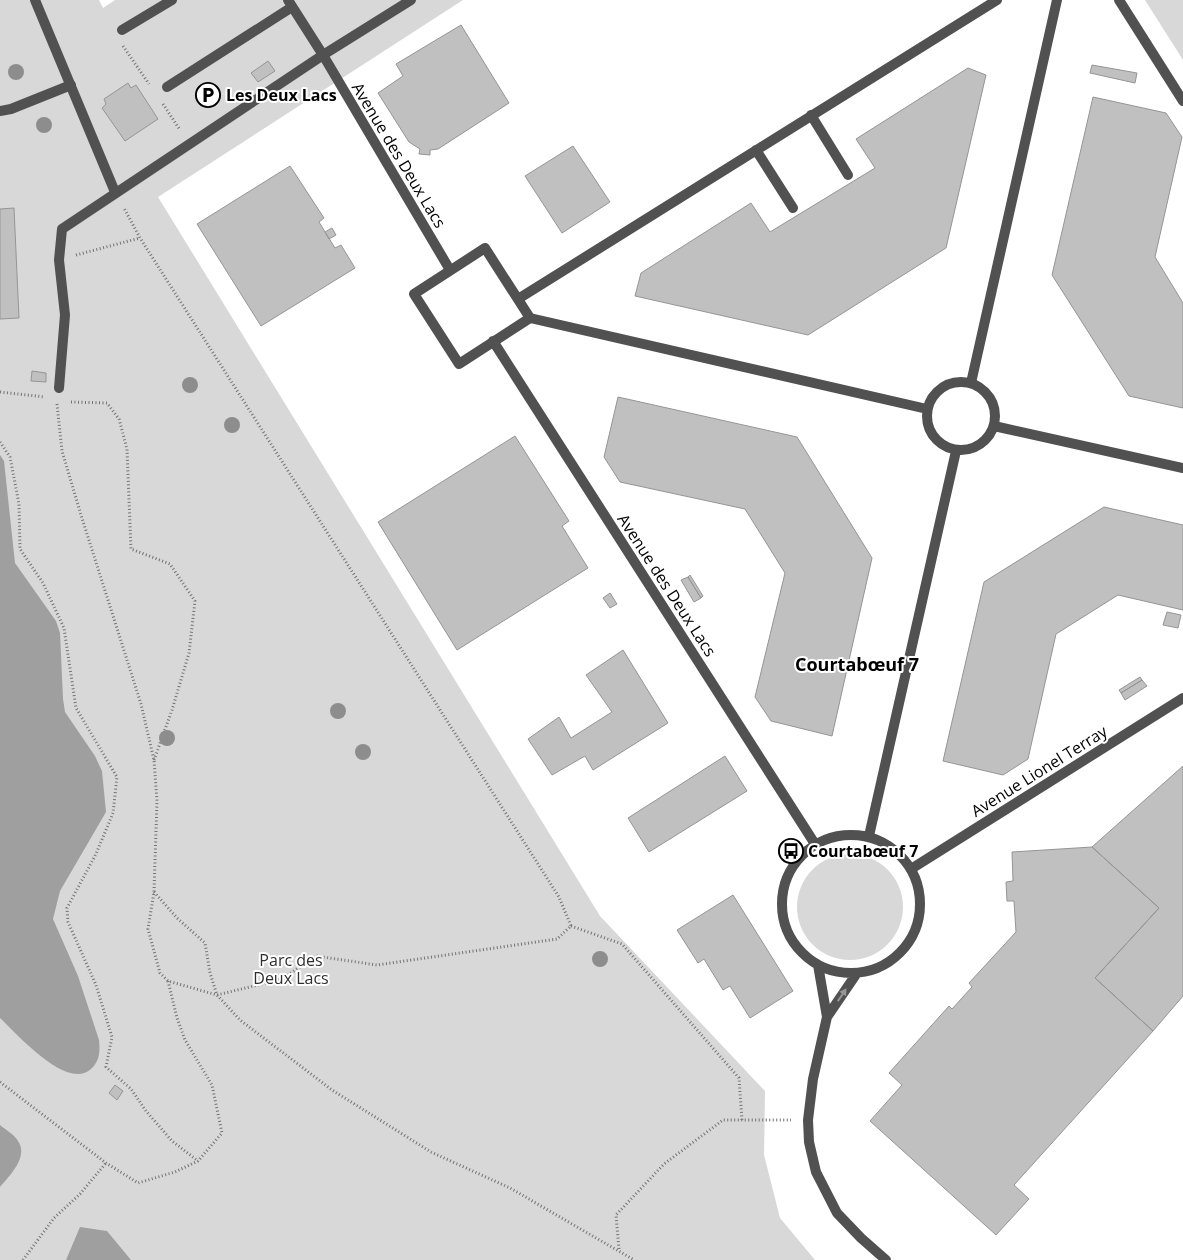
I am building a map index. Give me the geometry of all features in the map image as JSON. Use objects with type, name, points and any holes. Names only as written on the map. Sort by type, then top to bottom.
[{"type":"street","points":[[35,0],[116,192]]},
{"type":"street","points":[[122,30],[172,0]]},
{"type":"street","points":[[60,388],[65,315],[59,260],[62,228],[323,55],[411,0]]},
{"type":"street","points":[[518,299],[997,0]]},
{"type":"street","points":[[971,383],[1057,0]]},
{"type":"street","points":[[1119,0],[1183,101]]},
{"type":"street","points":[[167,87],[290,4]]},
{"type":"street","name":"Avenue des Deux Lacs","points":[[290,4],[323,55],[450,270]]},
{"type":"street","points":[[0,111],[11,109],[71,85]]},
{"type":"street","points":[[811,116],[848,175]]},
{"type":"street","points":[[756,150],[793,208]]},
{"type":"street","points":[[530,318],[485,248],[414,294],[459,364],[530,318],[927,409]]},
{"type":"street","name":"Avenue des Deux Lacs","points":[[493,341],[815,844]]},
{"type":"street","points":[[971,383],[988,395],[993,404],[996,415],[994,426],[984,442],[975,448],[966,451],[956,451],[945,447],[933,436],[926,420],[927,409],[931,398],[938,390],[948,384],[971,383]]},
{"type":"street","points":[[994,426],[1183,468]]},
{"type":"street","points":[[869,836],[956,451]]},
{"type":"street","name":"Avenue Lionel Terray","points":[[911,869],[1183,698]]},
{"type":"street","points":[[850,834],[869,836],[886,843],[900,854],[911,869],[920,891],[920,914],[913,936],[899,955],[879,968],[856,973],[837,972],[818,965],[801,953],[789,936],[783,916],[782,896],[788,875],[799,858],[815,844],[832,837],[850,834]]},
{"type":"street","points":[[818,965],[827,1017]]},
{"type":"street","points":[[856,973],[827,1017],[813,1079],[808,1120],[809,1142],[816,1172],[836,1212],[860,1238],[886,1260]]},
{"type":"path","points":[[116,192],[140,238],[559,897],[571,926],[622,944],[739,1078],[742,1120]]},
{"type":"path","points":[[59,260],[140,238]]},
{"type":"path","points":[[60,388],[56,399],[62,451],[141,704],[154,760],[157,801],[154,892],[148,929],[160,973],[168,981],[217,995],[282,979],[316,956],[377,965],[557,939],[571,926]]},
{"type":"path","points":[[0,392],[61,400]]},
{"type":"path","points":[[66,401],[107,403],[119,420],[127,449],[131,549],[170,564],[195,600],[189,653],[172,710],[154,760]]},
{"type":"path","points":[[0,442],[10,457],[19,504],[20,549],[43,583],[64,628],[76,708],[117,776],[113,813],[96,854],[68,908],[68,922],[96,985],[112,1037],[106,1067],[130,1089],[172,1141],[198,1161]]},
{"type":"path","points":[[154,892],[205,943],[210,973],[217,995],[240,1020],[332,1090],[431,1152],[510,1188],[619,1250],[633,1260]]},
{"type":"path","points":[[0,1082],[106,1163],[138,1183],[175,1172],[198,1161],[222,1133],[212,1085],[185,1040],[177,1018],[168,981]]},
{"type":"path","points":[[619,1250],[616,1215],[664,1164],[723,1120],[808,1120]]},
{"type":"path","points":[[23,1260],[54,1218],[80,1194],[106,1163]]},
{"type":"green space","name":"Parc des Deux Lacs","points":[[0,0],[99,0],[103,8],[115,0],[463,0],[158,197],[600,916],[765,1091],[764,1155],[780,1218],[815,1260],[0,1260]]},
{"type":"green space","points":[[1145,0],[1183,0],[1183,60]]},
{"type":"green space","points":[[850,854],[870,858],[888,869],[899,887],[903,907],[899,927],[888,945],[870,956],[850,960],[830,956],[812,945],[801,927],[797,907],[801,887],[812,869],[830,858]]},
{"type":"shaded area","points":[[0,455],[4,461],[15,563],[56,621],[60,633],[65,712],[95,756],[102,771],[106,812],[60,891],[53,919],[78,976],[99,1040],[99,1052],[96,1063],[91,1069],[81,1074],[69,1073],[56,1067],[30,1047],[0,1018]]},
{"type":"shaded area","points":[[0,1125],[17,1139],[21,1147],[21,1153],[20,1160],[13,1172],[0,1187]]},
{"type":"shaded area","points":[[80,1227],[107,1231],[131,1260],[66,1260]]},
{"type":"building","points":[[461,25],[509,103],[438,149],[430,150],[430,155],[419,154],[420,149],[409,142],[378,93],[403,76],[396,64]]},
{"type":"building","points":[[268,61],[275,71],[258,82],[251,73]]},
{"type":"building","points":[[1092,65],[1137,73],[1135,83],[1090,73]]},
{"type":"building","points":[[968,68],[986,75],[946,248],[808,335],[635,296],[641,273],[751,203],[770,232],[875,168],[856,139]]},
{"type":"building","points":[[128,83],[131,88],[136,85],[158,119],[125,141],[102,108],[106,104],[104,99]]},
{"type":"building","points":[[1093,97],[1166,113],[1182,137],[1155,257],[1183,303],[1183,408],[1129,396],[1052,275]]},
{"type":"building","points":[[573,146],[610,202],[562,233],[525,176]]},
{"type":"building","points":[[290,166],[324,218],[319,222],[335,248],[341,245],[355,268],[261,326],[197,224]]},
{"type":"building","points":[[14,208],[19,318],[0,319],[0,209]]},
{"type":"building","points":[[332,228],[336,235],[329,239],[325,232]]},
{"type":"building","points":[[32,371],[46,373],[46,382],[31,381]]},
{"type":"building","points":[[618,397],[797,437],[872,558],[832,736],[771,721],[755,697],[785,573],[745,509],[620,482],[604,457]]},
{"type":"building","points":[[515,436],[569,521],[562,526],[588,568],[457,650],[378,522]]},
{"type":"building","points":[[1104,507],[1183,525],[1183,610],[1118,595],[1056,634],[1028,759],[1003,775],[943,761],[984,582]]},
{"type":"building","points":[[690,575],[703,596],[701,598],[688,577]]},
{"type":"building","points":[[688,577],[701,598],[694,602],[681,580]]},
{"type":"building","points":[[610,593],[617,604],[610,608],[603,598]]},
{"type":"building","points":[[1167,612],[1181,615],[1178,628],[1163,625]]},
{"type":"building","points":[[623,650],[668,723],[593,770],[585,756],[552,775],[528,739],[559,717],[571,738],[612,712],[586,675]]},
{"type":"building","points":[[1140,677],[1142,680],[1121,693],[1119,690]]},
{"type":"building","points":[[1142,680],[1147,686],[1125,700],[1121,693]]},
{"type":"building","points":[[725,756],[747,791],[649,852],[628,818]]},
{"type":"building","points":[[1183,766],[1183,996],[1153,1031],[1095,978],[1159,908],[1092,847]]},
{"type":"building","points":[[1092,847],[1159,908],[1095,978],[1153,1031],[1014,1185],[1029,1199],[996,1235],[870,1121],[902,1085],[889,1073],[949,1006],[952,1009],[972,987],[969,983],[1016,932],[1014,901],[1007,901],[1006,882],[1013,881],[1012,852]]},
{"type":"building","points":[[733,895],[793,991],[750,1018],[730,986],[723,990],[704,959],[698,963],[677,930]]},
{"type":"building","points":[[115,1085],[123,1091],[117,1100],[109,1093]]},
{"type":"place","name":"Les Deux Lacs","points":[[208,95]]},
{"type":"place","name":"Courtabœuf 7","points":[[791,851]]},
{"type":"district","name":"Courtabœuf 7","points":[[857,664]]}]
